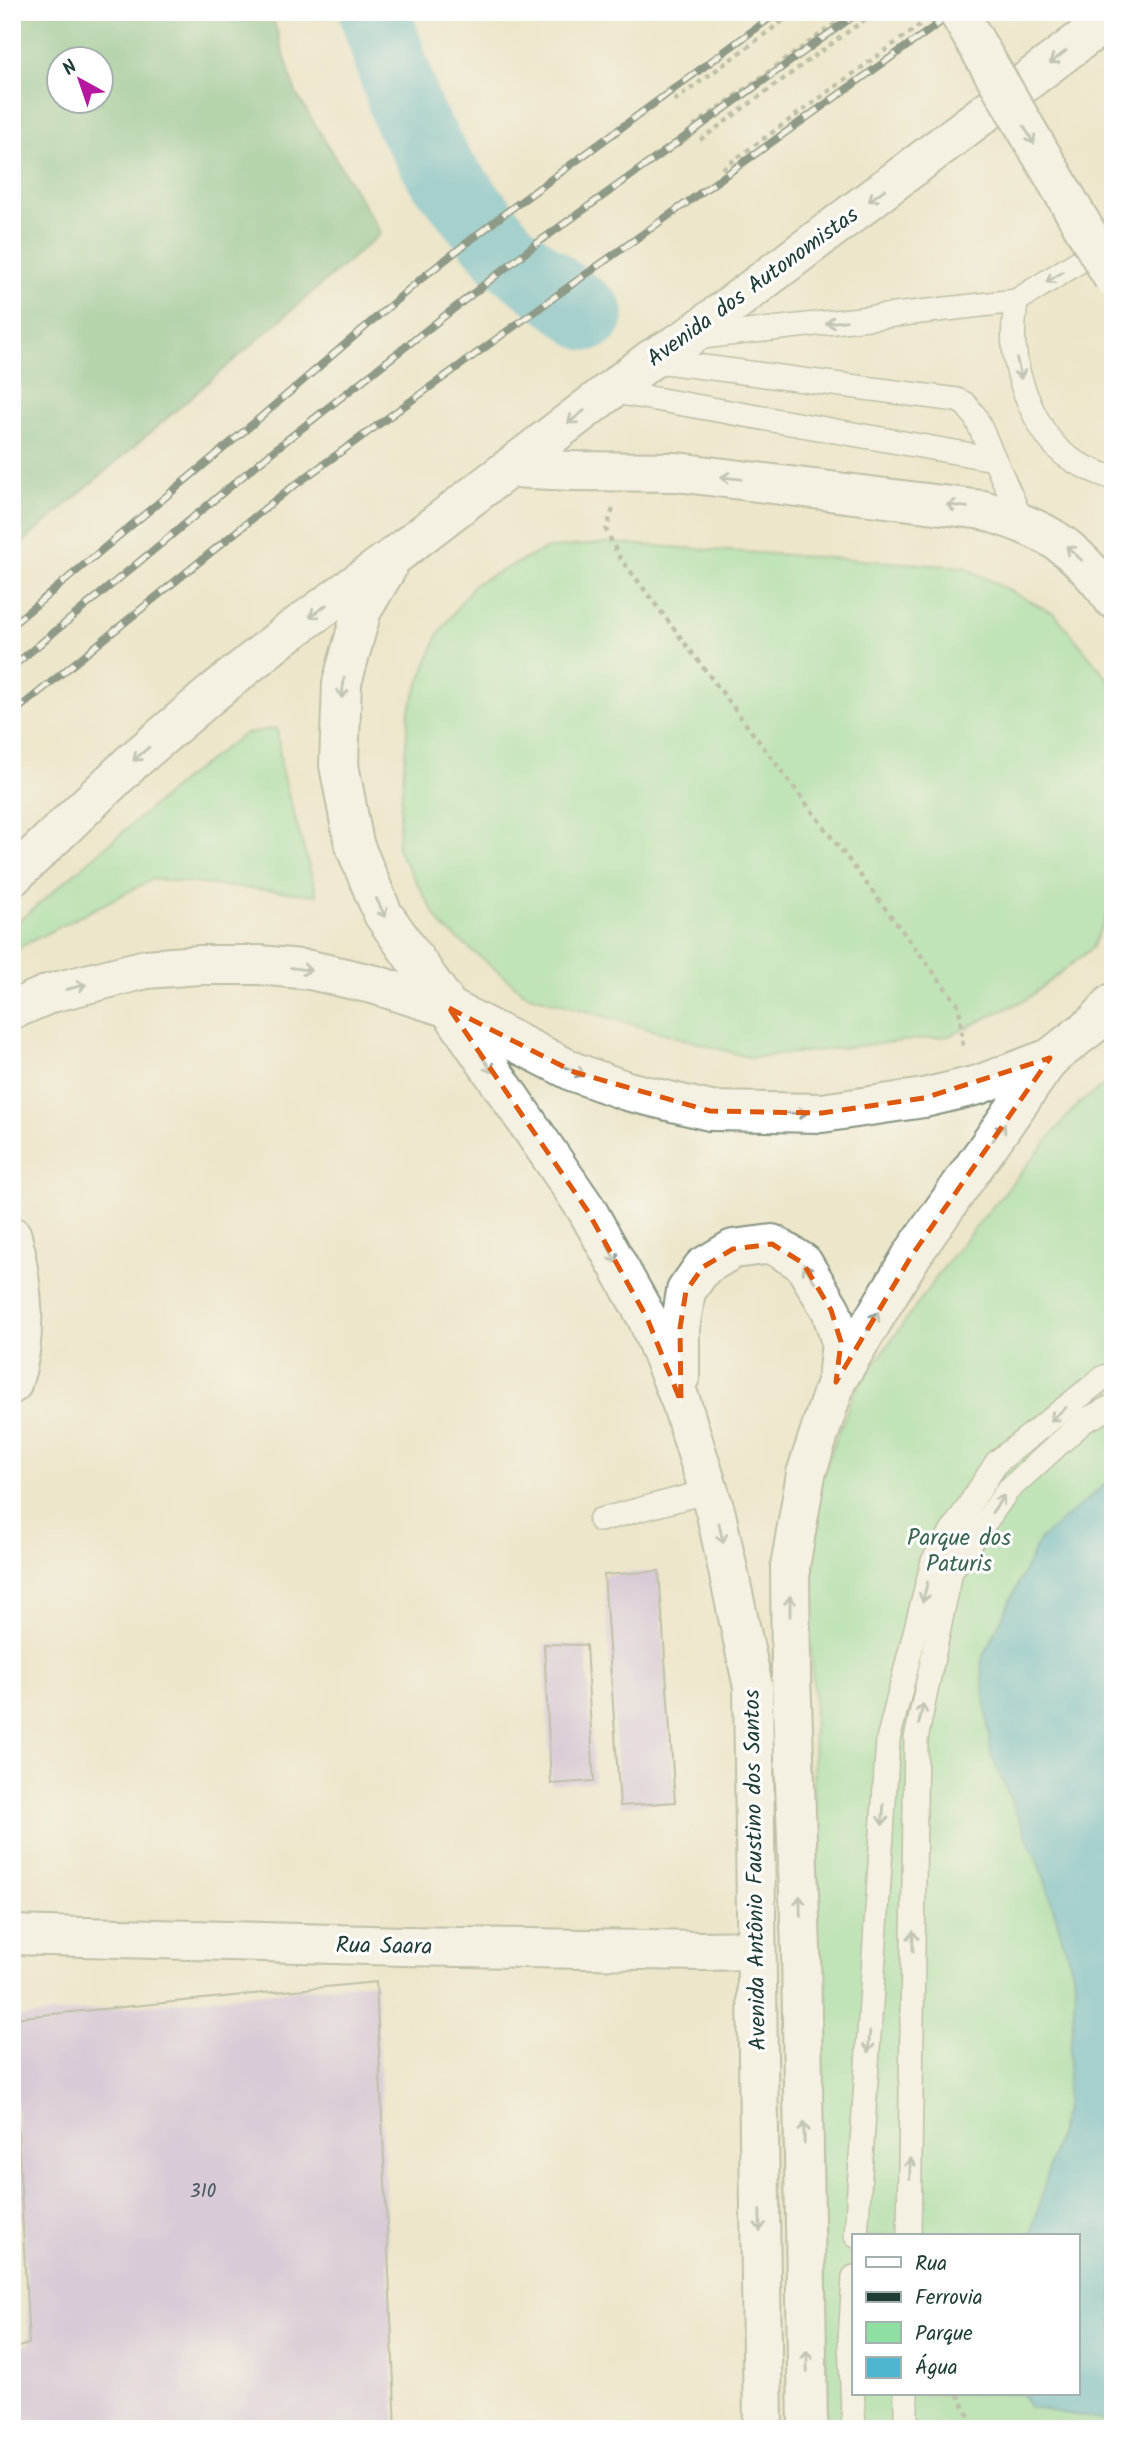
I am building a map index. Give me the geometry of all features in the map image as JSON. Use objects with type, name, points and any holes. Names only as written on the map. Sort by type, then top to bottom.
[{"type":"main road","points":[[943,16],[1113,278]]},
{"type":"main road","name":"Avenida dos Autonomistas","points":[[12,877],[132,762],[285,635],[393,557],[650,360],[686,339],[1113,16]]},
{"type":"main road","points":[[512,467],[677,472],[983,510],[1023,523],[1059,541],[1073,551],[1113,599]]},
{"type":"main road","name":"Avenida Antônio Faustino dos Santos","points":[[393,557],[362,610],[342,683],[339,765],[354,844],[383,914],[587,1210],[648,1318],[681,1402],[716,1514],[753,1687],[763,2429]]},
{"type":"main road","points":[[12,1010],[51,993],[146,969],[199,965],[260,965],[310,970],[376,985],[449,1008],[574,1072],[627,1091],[710,1111],[822,1113],[924,1098],[978,1085],[1050,1058],[1107,1014]]},
{"type":"main road","name":"Avenida Antônio Faustino dos Santos","points":[[808,2429],[801,1949],[790,1567],[806,1474],[836,1382],[912,1255],[1050,1058]]},
{"type":"main road","points":[[681,1402],[680,1328],[686,1291],[704,1267],[733,1249],[772,1244],[803,1263],[831,1310],[841,1342],[836,1382]]},
{"type":"main road","points":[[12,1384],[19,1366],[23,1308],[13,1246]]},
{"type":"main road","name":"Rua Saara","points":[[12,1935],[417,1947],[756,1950]]},
{"type":"lane","points":[[686,339],[1016,302],[1113,241]]},
{"type":"lane","points":[[1016,302],[1014,345],[1024,394],[1043,429],[1067,457],[1113,478]]},
{"type":"lane","points":[[650,360],[957,400],[965,404],[975,416],[1023,523]]},
{"type":"lane","points":[[610,391],[994,459]]},
{"type":"lane","points":[[856,2234],[888,1741],[933,1561],[997,1462],[1104,1377],[1113,1374]]},
{"type":"lane","points":[[909,2234],[916,1739],[951,1571],[1007,1491],[1084,1421],[1113,1406]]},
{"type":"lane","points":[[600,1520],[709,1491]]},
{"type":"lane","points":[[852,2309],[852,2385]]},
{"type":"lane","points":[[852,2396],[854,2429]]},
{"type":"lane","points":[[906,2396],[906,2429]]},
{"type":"path","points":[[674,101],[795,12]]},
{"type":"path","points":[[694,126],[851,12]]},
{"type":"path","points":[[700,139],[875,12]]},
{"type":"path","points":[[722,169],[943,16]]},
{"type":"path","points":[[625,472],[606,530],[619,556],[959,1006],[964,1045],[924,1098]]},
{"type":"path","points":[[959,2396],[975,2429]]},
{"type":"highlighted area","points":[[449,1008],[574,1072],[710,1111],[822,1113],[924,1098],[1050,1058],[912,1255],[836,1382],[841,1342],[831,1310],[803,1263],[772,1244],[733,1249],[703,1267],[686,1291],[680,1328],[681,1402],[647,1318],[587,1210]]},
{"type":"green space","points":[[12,12],[271,12],[296,93],[381,233],[12,552]]},
{"type":"green space","points":[[610,543],[964,567],[1055,614],[1113,685],[1113,901],[1092,948],[1027,999],[949,1036],[751,1058],[526,994],[442,926],[397,849],[409,710],[438,635],[474,584],[548,548]]},
{"type":"green space","points":[[277,728],[282,773],[317,895],[153,879],[12,951],[12,927],[189,775],[244,734]]},
{"type":"green space","name":"Parque dos Paturis","points":[[1113,1079],[1113,2429],[827,2429],[812,1908],[814,1697],[802,1526],[854,1392],[954,1253],[1077,1105]]},
{"type":"water","points":[[1113,1478],[1113,2422],[1029,2407],[1023,2396],[1080,2396],[1080,2234],[1032,2234],[1065,2108],[1076,1983],[1043,1874],[991,1754],[981,1662],[1039,1540]]},
{"type":"building","points":[[659,1571],[675,1802],[620,1806],[604,1575]]},
{"type":"building","points":[[544,1644],[586,1645],[594,1781],[551,1784]]},
{"type":"building","points":[[376,1982],[396,2429],[12,2429],[12,2349],[29,2344],[12,2018]]},
{"type":"waterway","points":[[375,12],[408,115],[441,172],[508,255],[588,315]]},
{"type":"railway","points":[[12,625],[422,278],[504,214],[778,12]]},
{"type":"railway","points":[[12,667],[278,447],[536,244],[859,12]]},
{"type":"railway","points":[[12,714],[284,493],[955,12]]}]
